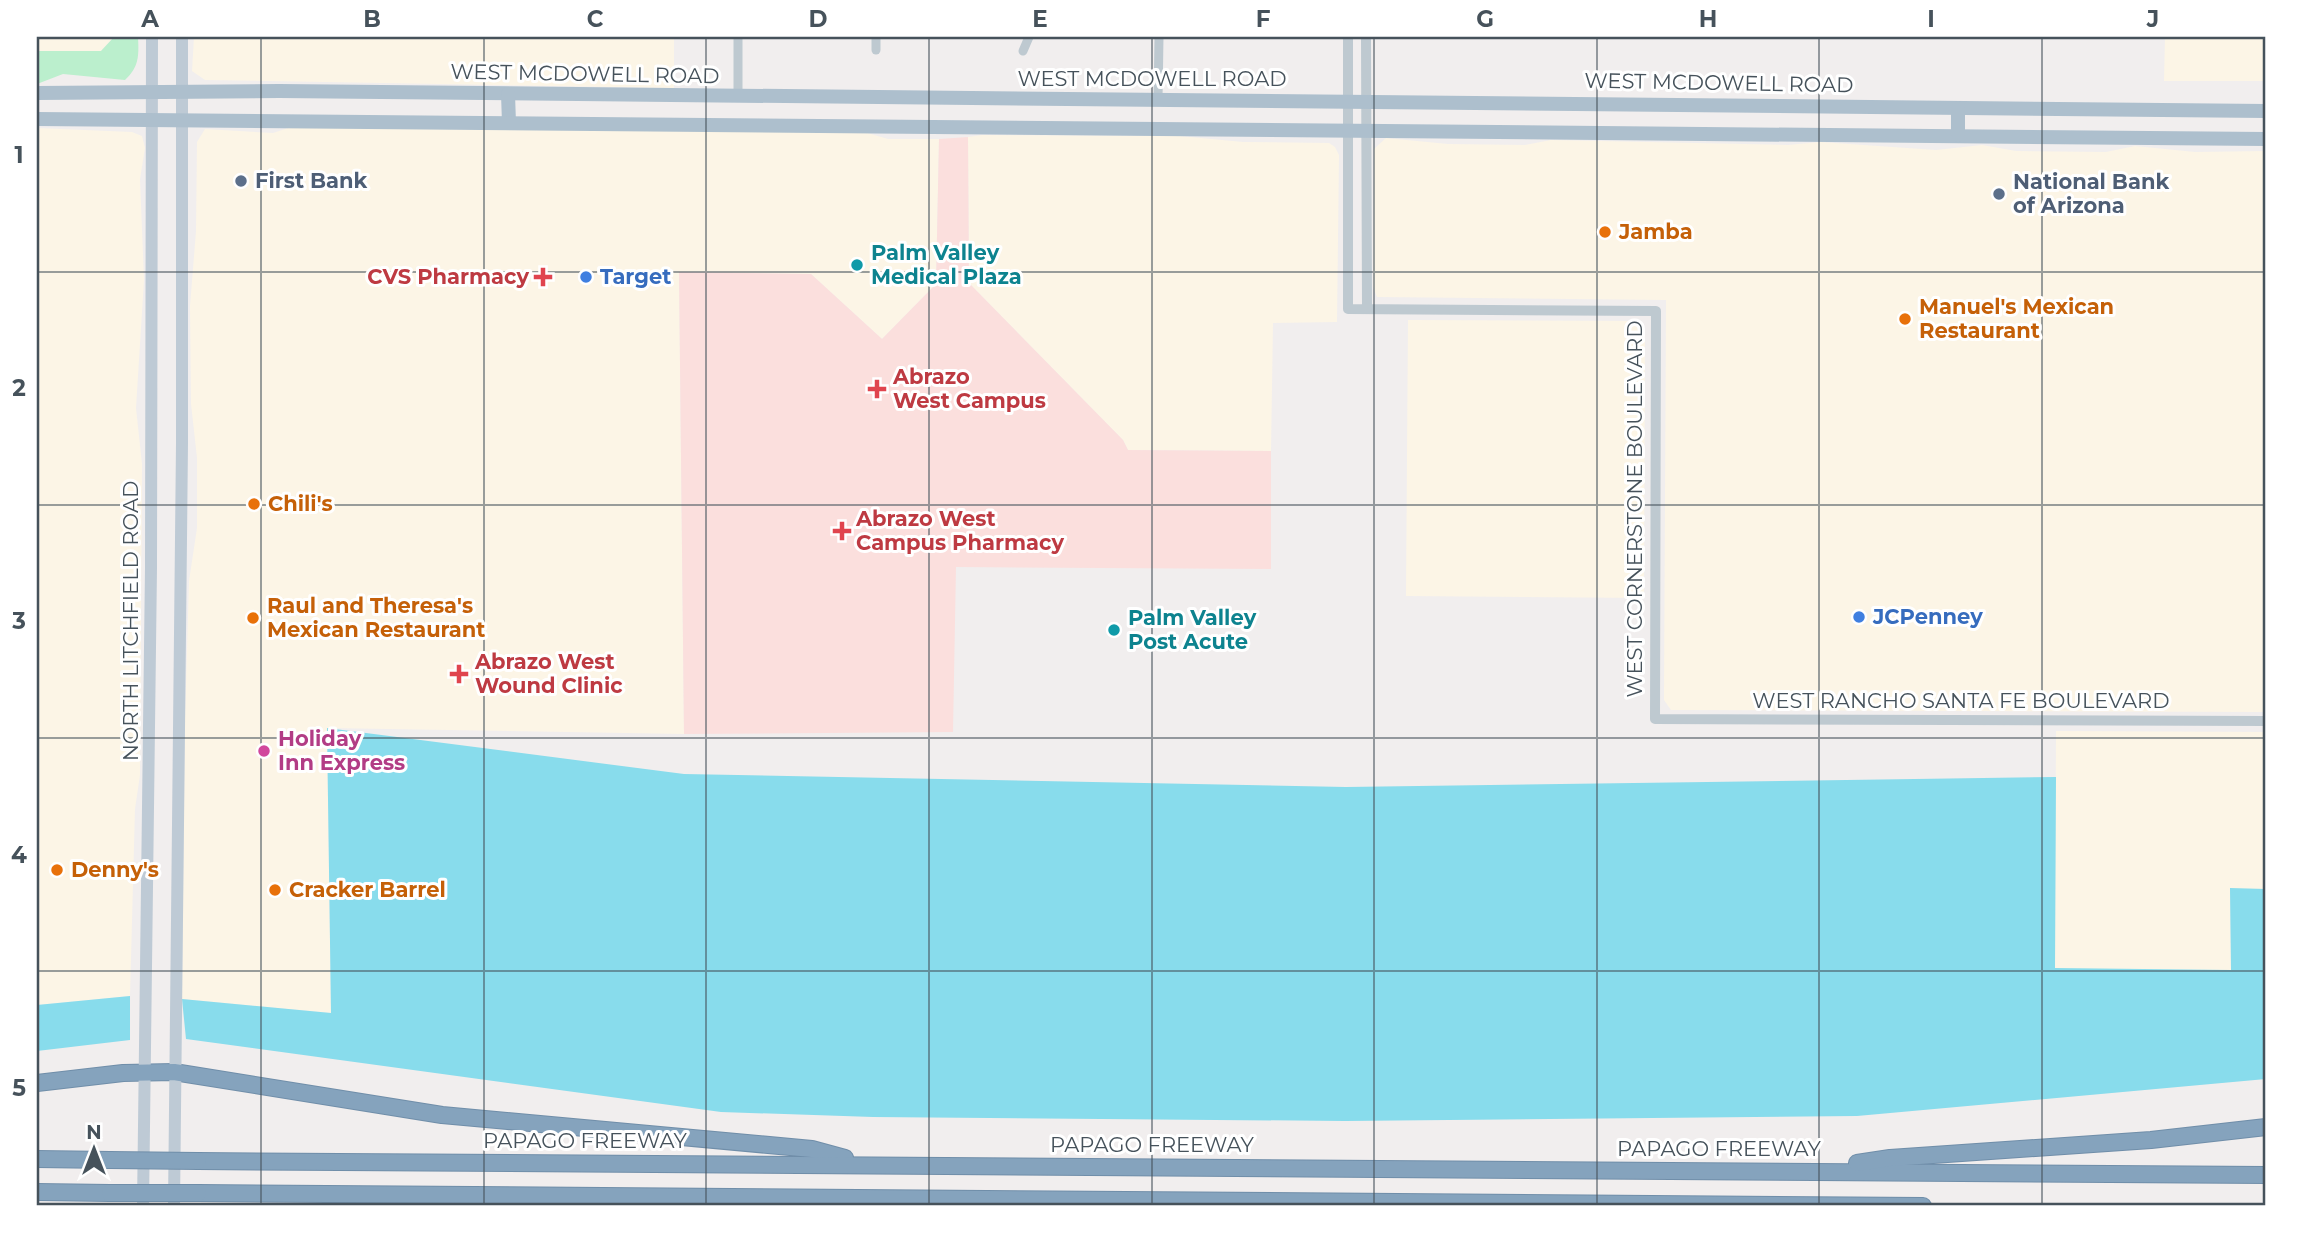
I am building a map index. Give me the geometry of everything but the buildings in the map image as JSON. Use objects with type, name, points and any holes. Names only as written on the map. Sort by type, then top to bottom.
[{"type":"highway","points":[[37,1083],[144,1072],[174,1072],[442,1115],[812,1149],[867,1164]]},
{"type":"highway","points":[[1817,1171],[1890,1158],[2151,1140],[2266,1127]]},
{"type":"highway","name":"PAPAGO FREEWAY","points":[[37,1159],[2266,1175]]},
{"type":"highway","points":[[37,1192],[1923,1206]]},
{"type":"main road","name":"NORTH LITCHFIELD ROAD","points":[[143,1206],[150,610],[152,37]]},
{"type":"main road","points":[[174,1206],[182,37]]},
{"type":"main road","name":"WEST MCDOWELL ROAD","points":[[37,93],[182,91],[2266,111]]},
{"type":"main road","points":[[508,94],[509,123]]},
{"type":"main road","points":[[1958,108],[1958,135]]},
{"type":"main road","points":[[37,119],[2266,139]]},
{"type":"street","points":[[737,97],[738,37]]},
{"type":"street","points":[[876,37],[876,50]]},
{"type":"street","points":[[1023,51],[1029,37]]},
{"type":"street","points":[[1158,100],[1159,37]]},
{"type":"street","points":[[1347,129],[1348,37]]},
{"type":"street","points":[[1366,37],[1367,309]]},
{"type":"street","name":"WEST CORNERSTONE BOULEVARD","points":[[1347,129],[1348,309],[1656,311],[1655,719]]},
{"type":"street","name":"WEST RANCHO SANTA FE BOULEVARD","points":[[1655,719],[2266,721]]},
{"type":"shaded area","points":[[37,37],[114,37],[101,51],[37,51]]},
{"type":"shaded area","points":[[194,37],[674,37],[674,88],[205,80],[192,71]]},
{"type":"shaded area","points":[[2165,37],[2266,37],[2266,81],[2164,81]]},
{"type":"shaded area","points":[[291,127],[864,132],[888,139],[939,139],[936,284],[882,339],[811,274],[679,273],[684,734],[327,728],[331,1013],[182,999],[189,581],[197,528],[197,458],[191,404],[190,306],[196,231],[197,142],[205,129],[273,133]]},
{"type":"shaded area","points":[[37,128],[132,132],[142,136],[145,148],[140,179],[144,280],[136,408],[142,464],[140,775],[135,809],[130,996],[37,1005]]},
{"type":"shaded area","points":[[1180,136],[1243,142],[1329,143],[1335,147],[1339,155],[1337,322],[1273,323],[1271,451],[1128,450],[1123,440],[969,283],[968,137]]},
{"type":"shaded area","name":"Abrazo West Campus","points":[[968,137],[969,283],[1123,440],[1128,450],[1271,451],[1271,569],[956,567],[953,732],[684,734],[679,272],[811,274],[882,339],[936,284],[939,139]]},
{"type":"shaded area","points":[[1386,138],[1448,144],[1525,145],[1551,140],[1788,145],[1820,142],[1936,150],[1982,145],[2016,151],[2106,152],[2135,146],[2195,152],[2266,151],[2266,712],[1671,710],[1664,700],[1666,300],[1377,297],[1373,287],[1374,149]]},
{"type":"shaded area","points":[[1408,320],[1640,321],[1645,329],[1644,598],[1406,596]]},
{"type":"shaded area","points":[[2056,731],[2266,732],[2266,889],[2230,889],[2231,970],[2055,969]]},
{"type":"green space","points":[[114,37],[138,37],[137,61],[125,80],[63,74],[37,84],[37,51],[101,51]]},
{"type":"water","points":[[327,728],[684,774],[1346,787],[2056,777],[2055,968],[2231,970],[2230,888],[2266,889],[2266,1079],[1857,1116],[1345,1121],[873,1117],[721,1112],[186,1039],[182,999],[331,1013]]},
{"type":"water","points":[[130,996],[130,1040],[37,1051],[37,1005]]},
{"type":"place","name":"First Bank","points":[[241,181]]},
{"type":"place","name":"National Bank of Arizona","points":[[1999,194]]},
{"type":"place","name":"Jamba","points":[[1605,232]]},
{"type":"place","name":"Palm Valley Medical Plaza","points":[[857,265]]},
{"type":"place","name":"CVS Pharmacy","points":[[543,277]]},
{"type":"place","name":"Target","points":[[586,277]]},
{"type":"place","name":"Manuel's Mexican Restaurant","points":[[1905,319]]},
{"type":"place","name":"Abrazo West Campus","points":[[877,389]]},
{"type":"place","name":"Chili's","points":[[254,504]]},
{"type":"place","name":"Abrazo West Campus Pharmacy","points":[[842,531]]},
{"type":"place","name":"JCPenney","points":[[1859,617]]},
{"type":"place","name":"Raul and Theresa's Mexican Restaurant","points":[[253,618]]},
{"type":"place","name":"Palm Valley Post Acute","points":[[1114,630]]},
{"type":"place","name":"Abrazo West Wound Clinic","points":[[459,674]]},
{"type":"place","name":"Holiday Inn Express","points":[[264,751]]},
{"type":"place","name":"Denny's","points":[[57,870]]},
{"type":"place","name":"Cracker Barrel","points":[[275,890]]}]
